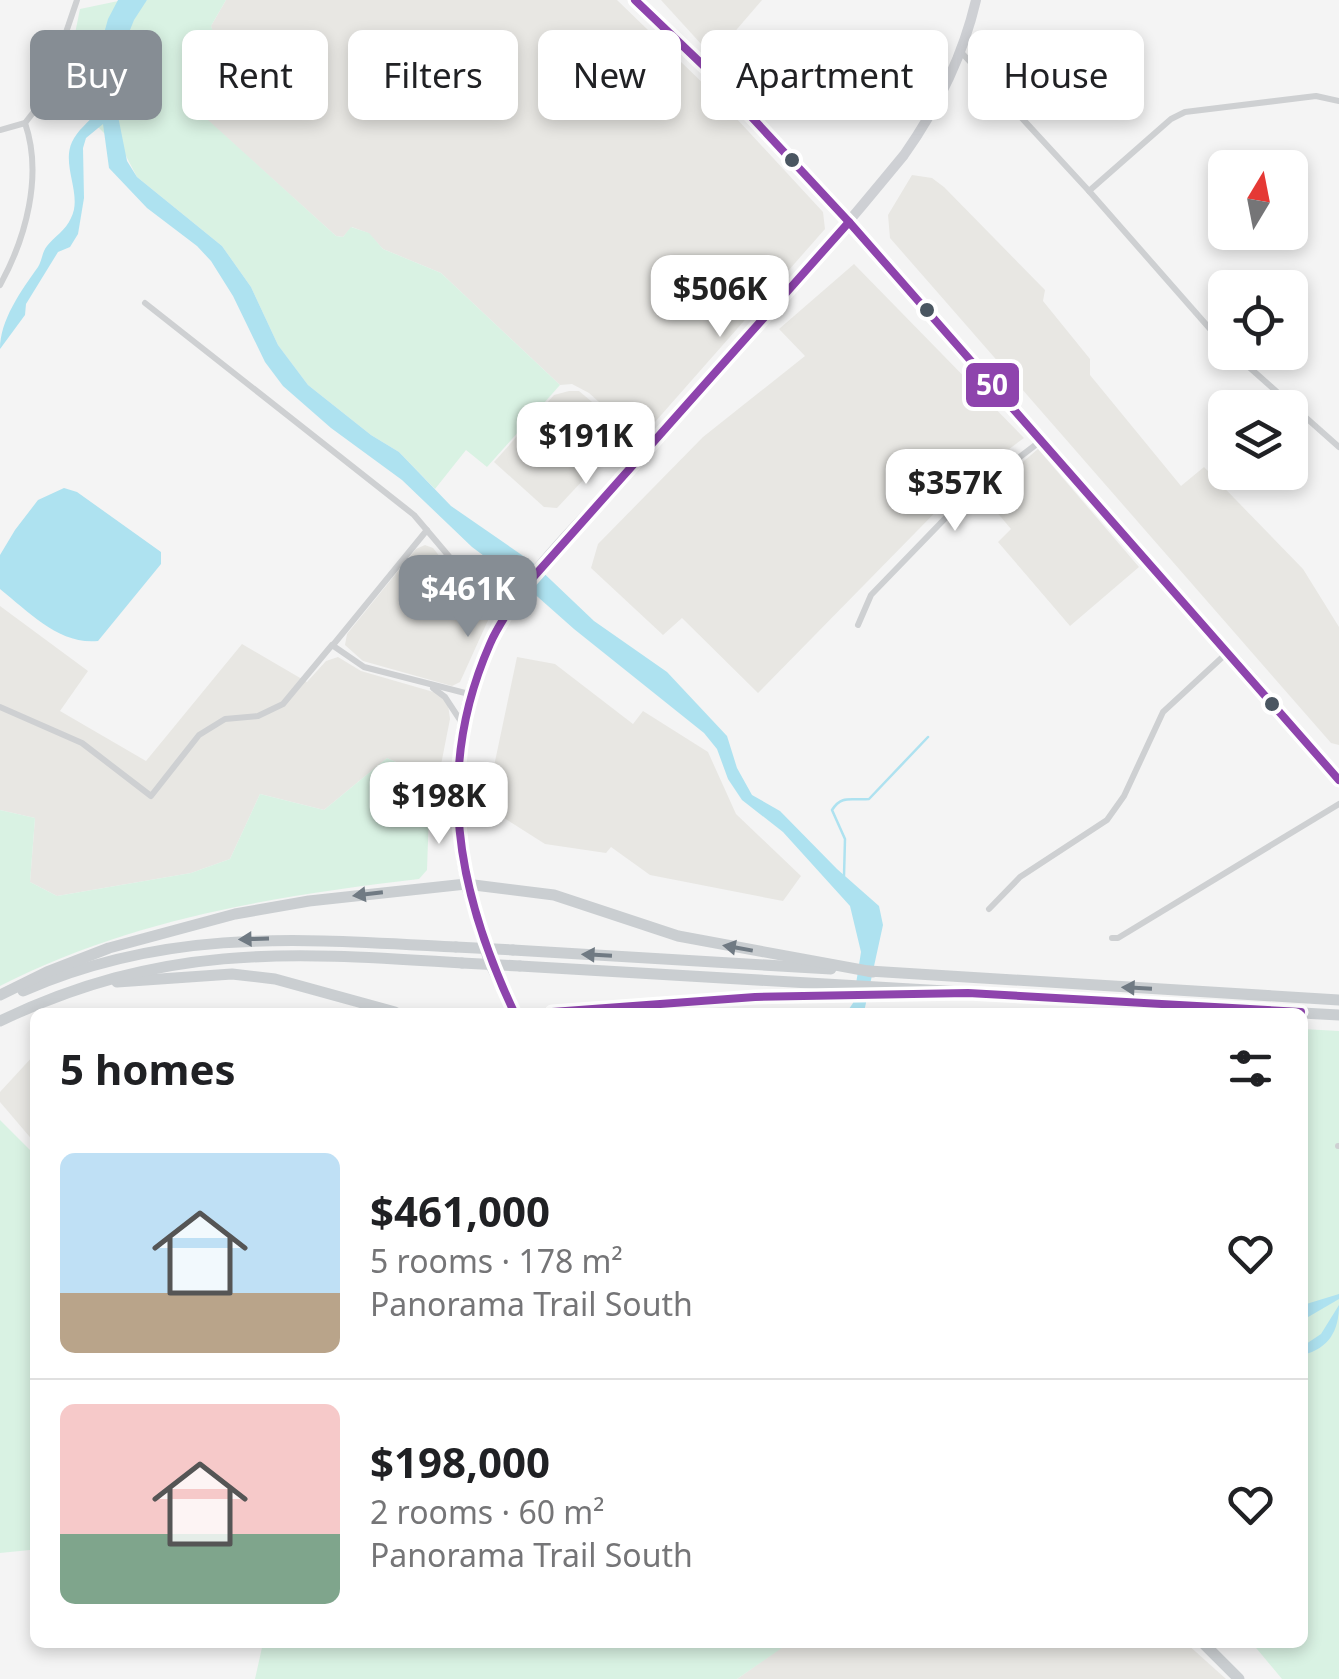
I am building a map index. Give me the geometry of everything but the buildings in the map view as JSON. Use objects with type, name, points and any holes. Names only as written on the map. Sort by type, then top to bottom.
[{"type":"main road","points":[[634,0],[706,69],[850,222],[1339,780]]},
{"type":"main road","points":[[512,1008],[489,960],[459,849],[455,786],[462,723],[484,654],[508,608],[544,564],[850,222],[922,130],[960,52],[976,0]]},
{"type":"main road","points":[[0,999],[47,972],[109,948],[234,914],[308,901],[466,884],[554,895],[678,936],[873,972],[1339,1000]]},
{"type":"main road","points":[[0,999],[122,957],[205,942],[292,939],[834,966]]},
{"type":"main road","points":[[32,1008],[92,984],[177,962],[259,954],[520,966],[833,990],[1228,1008]]},
{"type":"main road","points":[[92,984],[232,974],[275,979],[380,1008]]},
{"type":"main road","points":[[614,1008],[833,990]]},
{"type":"main road","points":[[0,1021],[30,1009]]},
{"type":"main road","points":[[1308,1012],[1339,1015]]},
{"type":"main road","points":[[1208,1648],[1239,1679]]},
{"type":"street","points":[[0,130],[25,123],[43,100],[76,0]]},
{"type":"street","points":[[960,52],[1090,191],[1208,326]]},
{"type":"street","points":[[1090,191],[1171,119],[1185,112],[1316,96],[1339,101]]},
{"type":"street","points":[[0,284],[22,232],[32,186],[34,148],[25,123]]},
{"type":"street","points":[[145,303],[402,505],[458,567],[508,608]]},
{"type":"street","points":[[1252,370],[1339,447]]},
{"type":"street","points":[[858,625],[872,595],[961,502],[1043,440]]},
{"type":"street","points":[[0,707],[82,743],[150,796],[199,736],[225,720],[258,716],[283,704],[427,530]]},
{"type":"street","points":[[332,645],[364,667],[469,694]]},
{"type":"street","points":[[989,909],[1020,877],[1107,820],[1124,796],[1163,712],[1229,651]]},
{"type":"street","points":[[428,684],[446,697],[462,723]]},
{"type":"street","points":[[1112,938],[1118,938],[1339,804]]},
{"type":"shaded area","points":[[226,0],[617,0],[648,30],[538,30],[538,120],[681,120],[681,62],[701,81],[701,120],[738,120],[823,212],[825,229],[640,439],[589,393],[572,384],[560,385],[441,273],[383,249],[368,233],[352,227],[343,237],[336,236],[207,120],[328,120],[328,30],[212,30]]},
{"type":"shaded area","points":[[661,0],[762,0],[736,30],[701,30],[701,44]]},
{"type":"shaded area","points":[[912,175],[932,178],[944,187],[1045,290],[1043,301],[1090,359],[1090,375],[1181,486],[1204,467],[1208,471],[1208,490],[1226,490],[1303,569],[1339,627],[1339,745],[1331,743],[890,238],[888,215]]},
{"type":"shaded area","points":[[854,264],[1024,438],[968,479],[758,693],[682,618],[663,635],[591,568],[598,544],[703,437],[805,356],[779,329]]},
{"type":"shaded area","points":[[579,391],[628,432],[557,508],[544,507],[494,462],[554,395]]},
{"type":"shaded area","points":[[1038,449],[1139,567],[1070,626],[998,542],[1011,529],[983,496]]},
{"type":"shaded area","points":[[425,545],[433,548],[456,577],[488,605],[489,618],[460,682],[452,686],[363,661],[345,645],[347,634],[416,549]]},
{"type":"shaded area","points":[[0,606],[88,671],[60,711],[146,761],[242,644],[307,682],[326,661],[338,657],[361,671],[437,693],[448,704],[450,719],[438,780],[387,758],[324,810],[260,794],[230,859],[191,873],[57,896],[30,882],[35,818],[0,810]]},
{"type":"shaded area","points":[[517,657],[555,664],[633,724],[643,711],[708,752],[736,814],[801,876],[783,901],[650,875],[611,847],[606,853],[545,844],[493,811],[489,790]]},
{"type":"shaded area","points":[[30,1059],[30,1137],[0,1102],[0,1092]]},
{"type":"shaded area","points":[[781,1648],[1192,1648],[1226,1679],[737,1679]]},
{"type":"green space","points":[[123,0],[143,4],[147,0],[226,0],[211,26],[212,30],[182,30],[182,120],[208,120],[336,236],[343,237],[351,227],[369,233],[383,249],[441,273],[560,385],[487,467],[466,450],[435,489],[399,452],[308,385],[278,345],[251,287],[222,246],[137,177],[125,154],[91,120],[162,120],[162,30],[76,30],[80,9]]},
{"type":"green space","points":[[387,758],[434,779],[433,804],[425,804],[429,812],[427,870],[419,879],[311,893],[152,927],[100,943],[0,986],[0,810],[35,818],[30,882],[57,896],[191,873],[230,859],[260,794],[324,810]]},
{"type":"green space","points":[[1308,1029],[1339,1031],[1339,1679],[1282,1679],[1256,1648],[1308,1648]]},
{"type":"green space","points":[[0,1120],[30,1150],[30,1550],[0,1553]]},
{"type":"green space","points":[[262,1648],[782,1648],[737,1679],[255,1679]]},
{"type":"water","points":[[118,0],[147,0],[130,30],[105,30]]},
{"type":"water","points":[[90,120],[119,120],[127,161],[137,177],[222,246],[251,287],[278,345],[308,385],[399,452],[451,506],[532,562],[594,621],[667,672],[727,736],[737,768],[752,795],[780,811],[879,906],[883,925],[865,1008],[850,1008],[861,952],[850,906],[783,832],[742,800],[728,779],[717,749],[704,733],[472,547],[402,480],[331,428],[283,386],[265,362],[211,261],[147,208],[109,168],[103,124],[86,138],[83,148],[84,198],[78,234],[70,247],[58,252],[26,304],[25,315],[0,349],[13,306],[38,267],[45,248],[71,218],[75,200],[69,151],[77,134]]},
{"type":"water","points":[[64,488],[77,492],[161,552],[161,564],[98,641],[70,638],[58,632],[0,589],[0,555],[15,530],[38,500]]},
{"type":"water","points":[[1339,1294],[1339,1299],[1308,1317],[1308,1303]]},
{"type":"water","points":[[1339,1305],[1331,1337],[1308,1353],[1308,1343],[1321,1334]]},
{"type":"waterway","points":[[844,876],[845,839],[832,810],[844,800],[869,799],[928,737]]},
{"type":"transit line","name":"50","points":[[635,0],[707,69],[849,222],[1339,780]]},
{"type":"transit line","name":"50","points":[[512,1008],[478,921],[460,830],[462,738],[490,644],[521,591],[849,222]]},
{"type":"transit line","name":"50","points":[[606,1008],[755,997],[968,993],[1231,1008]]}]
